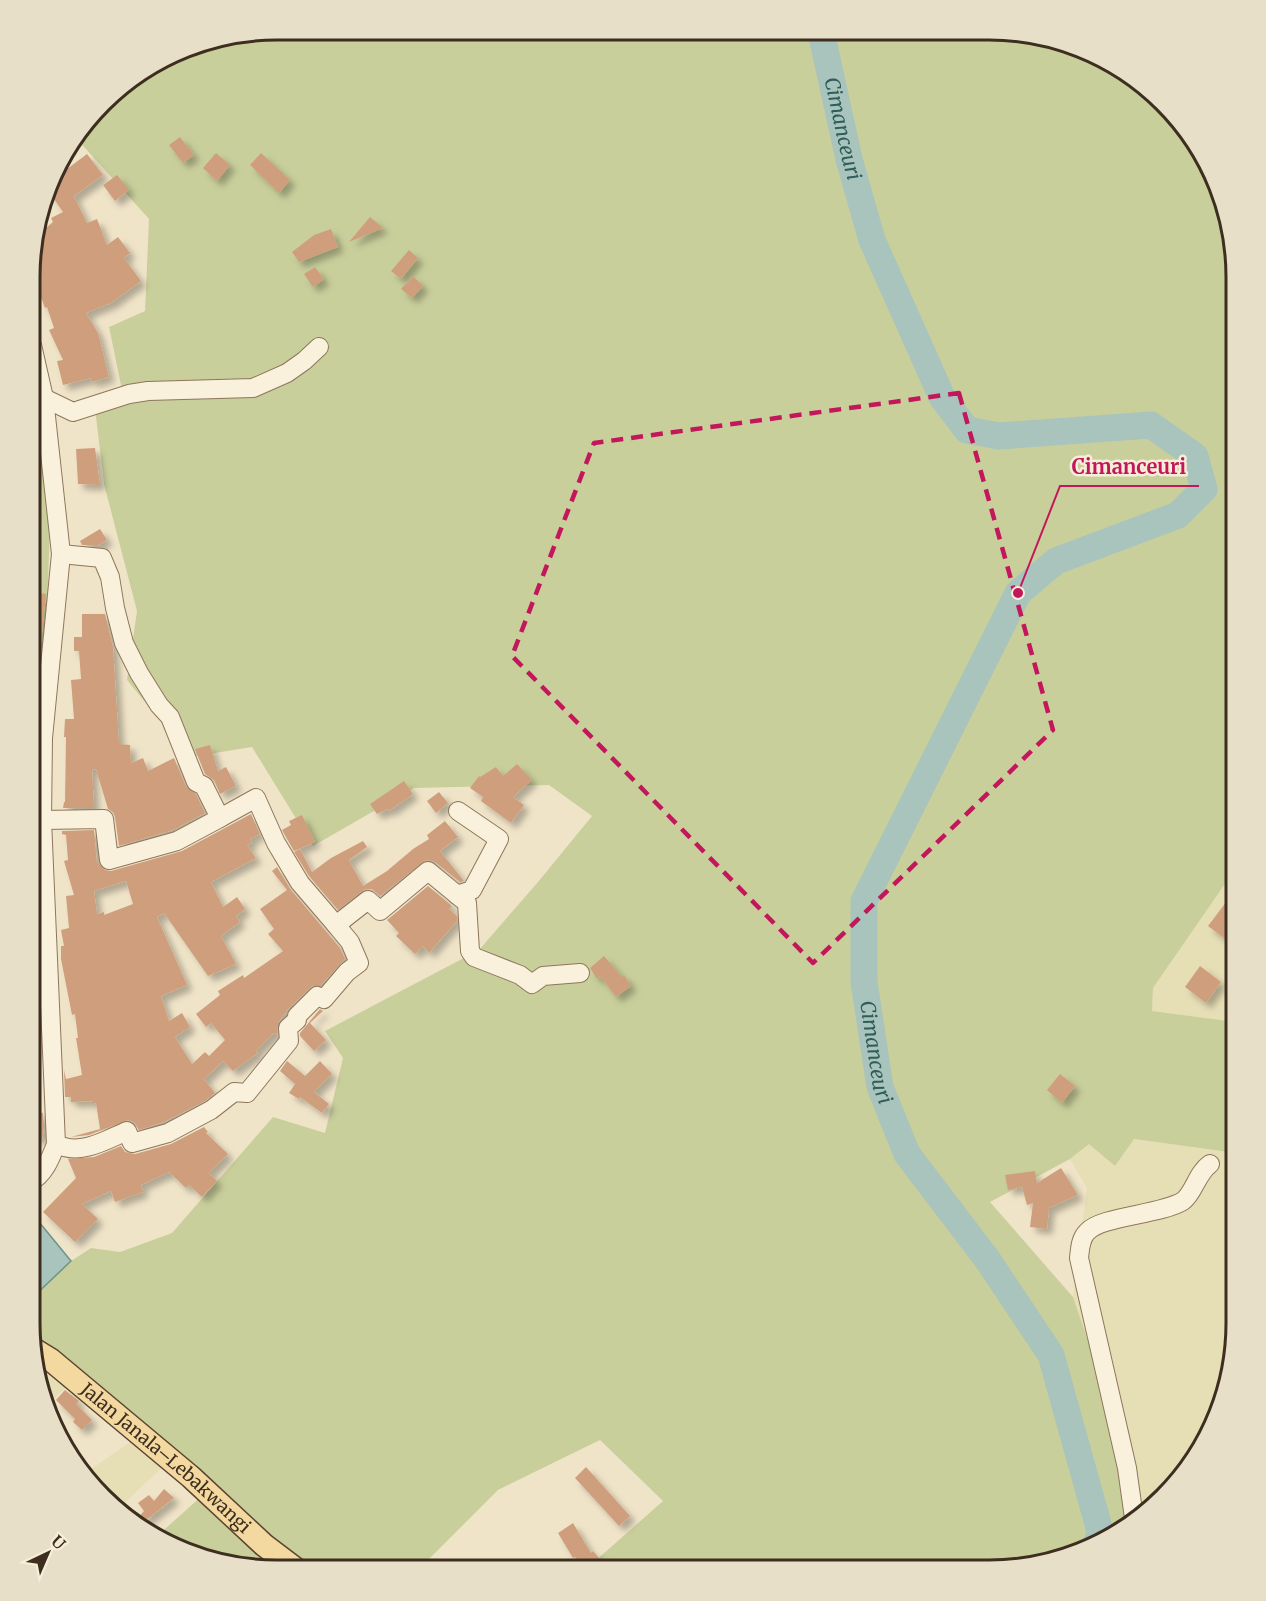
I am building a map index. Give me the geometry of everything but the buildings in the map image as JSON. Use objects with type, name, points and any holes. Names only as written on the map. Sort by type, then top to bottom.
[{"type":"main road","name":"Jalan Janala–Lebakwangi","points":[[43,1355],[191,1477],[264,1545],[284,1560]]},
{"type":"street","points":[[44,398],[73,412],[129,394],[148,391],[253,387],[287,373],[319,347]]},
{"type":"street","points":[[40,380],[44,398],[61,554],[43,738],[42,820],[56,1144],[50,1161],[40,1173]]},
{"type":"street","points":[[61,554],[102,558],[110,578],[114,608],[124,642],[139,673],[159,705],[170,717],[196,782],[204,786],[220,818]]},
{"type":"street","points":[[42,820],[104,819],[109,860],[177,841],[256,798],[276,843],[300,883],[350,942],[359,963],[347,972],[324,999],[317,996],[297,1016],[297,1020],[288,1028],[289,1041],[247,1093],[234,1092],[211,1110],[168,1133],[132,1143],[127,1131],[90,1147],[68,1150],[56,1144]]},
{"type":"street","points":[[457,895],[472,890],[499,839],[458,812]]},
{"type":"street","points":[[336,926],[368,900],[380,911],[428,871],[467,903],[470,951],[474,957],[520,975],[532,984],[543,976],[580,973]]},
{"type":"street","points":[[1133,1512],[1127,1468],[1079,1258],[1081,1244],[1086,1232],[1097,1224],[1170,1207],[1186,1199],[1203,1169],[1210,1164]]},
{"type":"highlighted area","points":[[959,393],[1053,730],[813,963],[512,656],[594,443]]},
{"type":"shaded area","points":[[1226,882],[1226,1021],[1152,1011],[1153,988]]},
{"type":"shaded area","points":[[1133,1139],[1226,1152],[1226,1324],[1221,1370],[1213,1400],[1194,1442],[1167,1480],[1135,1510],[1117,1425],[1073,1297],[1087,1188],[1070,1159],[1089,1144]]},
{"type":"shaded area","points":[[49,1360],[74,1380],[53,1400],[45,1370],[44,1364]]},
{"type":"shaded area","points":[[140,1435],[169,1461],[123,1504],[90,1470]]},
{"type":"green space","points":[[262,41],[1004,41],[1035,45],[1065,53],[1107,72],[1145,99],[1177,133],[1194,159],[1213,201],[1221,231],[1225,262],[1226,882],[1153,988],[1152,1011],[1226,1021],[1226,1152],[1134,1139],[1115,1166],[1089,1144],[1070,1159],[990,1202],[1073,1297],[1117,1425],[1135,1510],[1133,1512],[1107,1529],[1065,1548],[1035,1556],[1004,1560],[596,1560],[663,1501],[600,1440],[498,1490],[428,1560],[262,1560],[231,1556],[201,1548],[163,1531],[204,1494],[43,1357],[40,1290],[71,1261],[91,1248],[120,1252],[172,1233],[273,1117],[325,1133],[343,1058],[325,1031],[479,950],[592,816],[549,785],[414,788],[313,846],[252,747],[190,757],[127,680],[137,611],[104,484],[94,400],[122,390],[109,327],[145,311],[149,219],[81,144],[99,121],[121,99],[159,72],[201,53],[231,45]]},
{"type":"green space","points":[[43,436],[51,494],[45,673],[40,673],[40,437]]},
{"type":"water","points":[[40,1223],[71,1261],[40,1290]]},
{"type":"waterway","name":"Cimanceuri","points":[[823,40],[849,159],[872,240],[942,397],[967,430],[999,436],[1151,425],[1195,456],[1204,489],[1178,515],[1056,561],[1018,593],[864,901],[864,982],[880,1087],[907,1154],[987,1259],[1051,1355],[1100,1533]]},
{"type":"place","name":"Cimanceuri","points":[[1018,593]]}]
